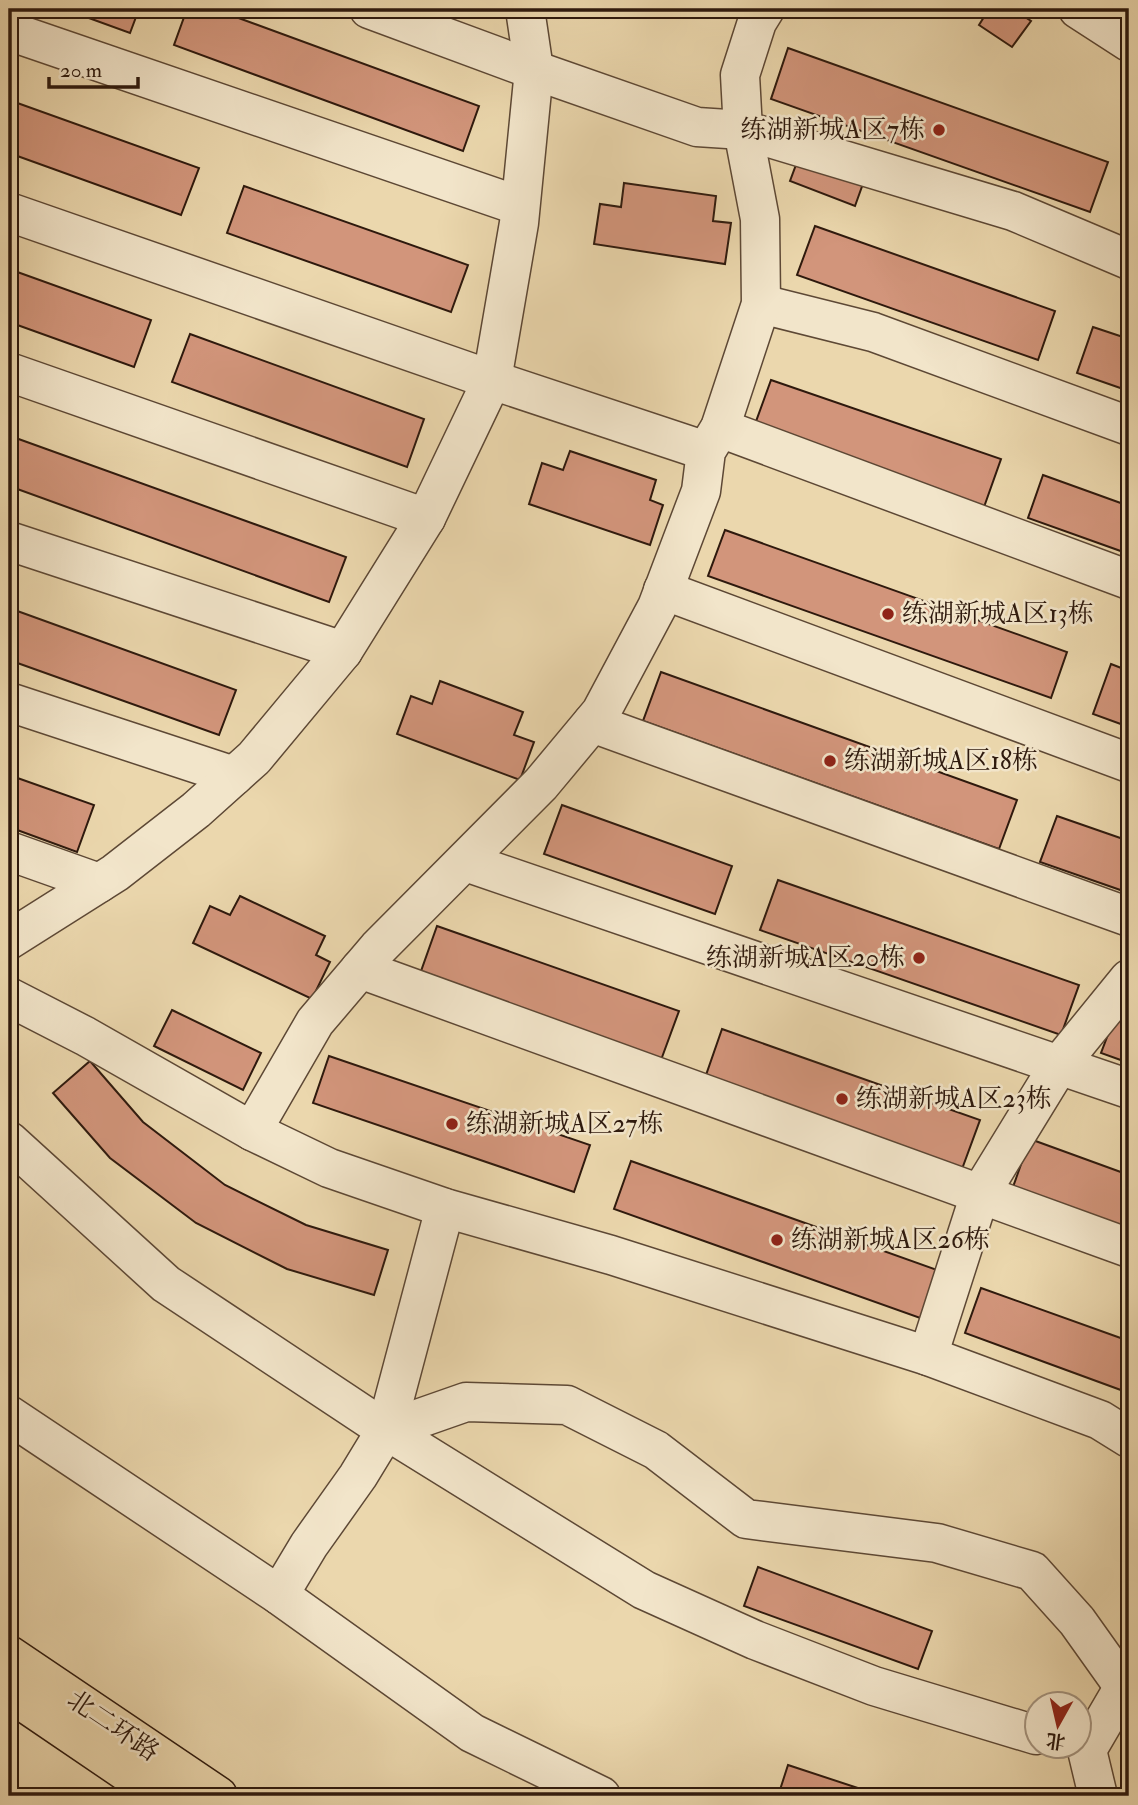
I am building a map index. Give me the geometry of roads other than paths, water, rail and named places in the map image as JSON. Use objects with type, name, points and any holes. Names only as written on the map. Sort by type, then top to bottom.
[{"type":"main road","name":"北二环路","points":[[9,1655],[218,1796]]},
{"type":"main road","name":"北二环路","points":[[9,1692],[162,1796]]},
{"type":"street","points":[[369,9],[697,127],[743,130],[1013,211],[1129,260]]},
{"type":"street","points":[[9,940],[99,883],[196,810],[254,758],[343,651],[426,518],[492,380],[520,206],[534,70],[525,9]]},
{"type":"street","points":[[252,1131],[315,1022],[378,948],[541,784],[601,712],[657,607],[701,491],[713,440],[761,304],[760,219],[743,130],[740,75],[757,22],[765,9]]},
{"type":"street","points":[[1078,9],[1129,42]]},
{"type":"street","points":[[9,31],[520,206]]},
{"type":"street","points":[[9,212],[492,380],[713,440],[1129,580]]},
{"type":"street","points":[[761,304],[873,331],[1129,426]]},
{"type":"street","points":[[9,372],[426,518]]},
{"type":"street","points":[[9,541],[343,651]]},
{"type":"street","points":[[663,590],[1129,763]]},
{"type":"street","points":[[9,702],[234,776]]},
{"type":"street","points":[[592,723],[1129,917]]},
{"type":"street","points":[[9,852],[99,883]]},
{"type":"street","points":[[466,862],[1129,1089]]},
{"type":"street","points":[[360,969],[1129,1248]]},
{"type":"street","points":[[928,1356],[980,1194],[1059,1065],[1129,979]]},
{"type":"street","points":[[9,997],[85,1036],[252,1131],[329,1168],[444,1208],[611,1255],[928,1356],[1100,1420],[1129,1438]]},
{"type":"street","points":[[9,1141],[166,1284],[386,1430],[644,1590],[755,1640],[874,1686],[1023,1731]]},
{"type":"street","points":[[279,1595],[386,1430],[444,1208]]},
{"type":"street","points":[[386,1430],[466,1402],[567,1405],[656,1450],[747,1519],[937,1543],[1032,1572],[1077,1621],[1127,1683],[1092,1731]]},
{"type":"street","points":[[9,1415],[279,1595],[472,1733],[601,1796]]},
{"type":"street","points":[[1084,1759],[1098,1796]]},
{"type":"place","name":"练湖新城A区7栋","points":[[939,130]]},
{"type":"place","name":"练湖新城A区13栋","points":[[888,614]]},
{"type":"place","name":"练湖新城A区18栋","points":[[830,761]]},
{"type":"place","name":"练湖新城A区20栋","points":[[919,958]]},
{"type":"place","name":"练湖新城A区23栋","points":[[842,1099]]},
{"type":"place","name":"练湖新城A区27栋","points":[[452,1124]]},
{"type":"place","name":"练湖新城A区26栋","points":[[777,1240]]}]
